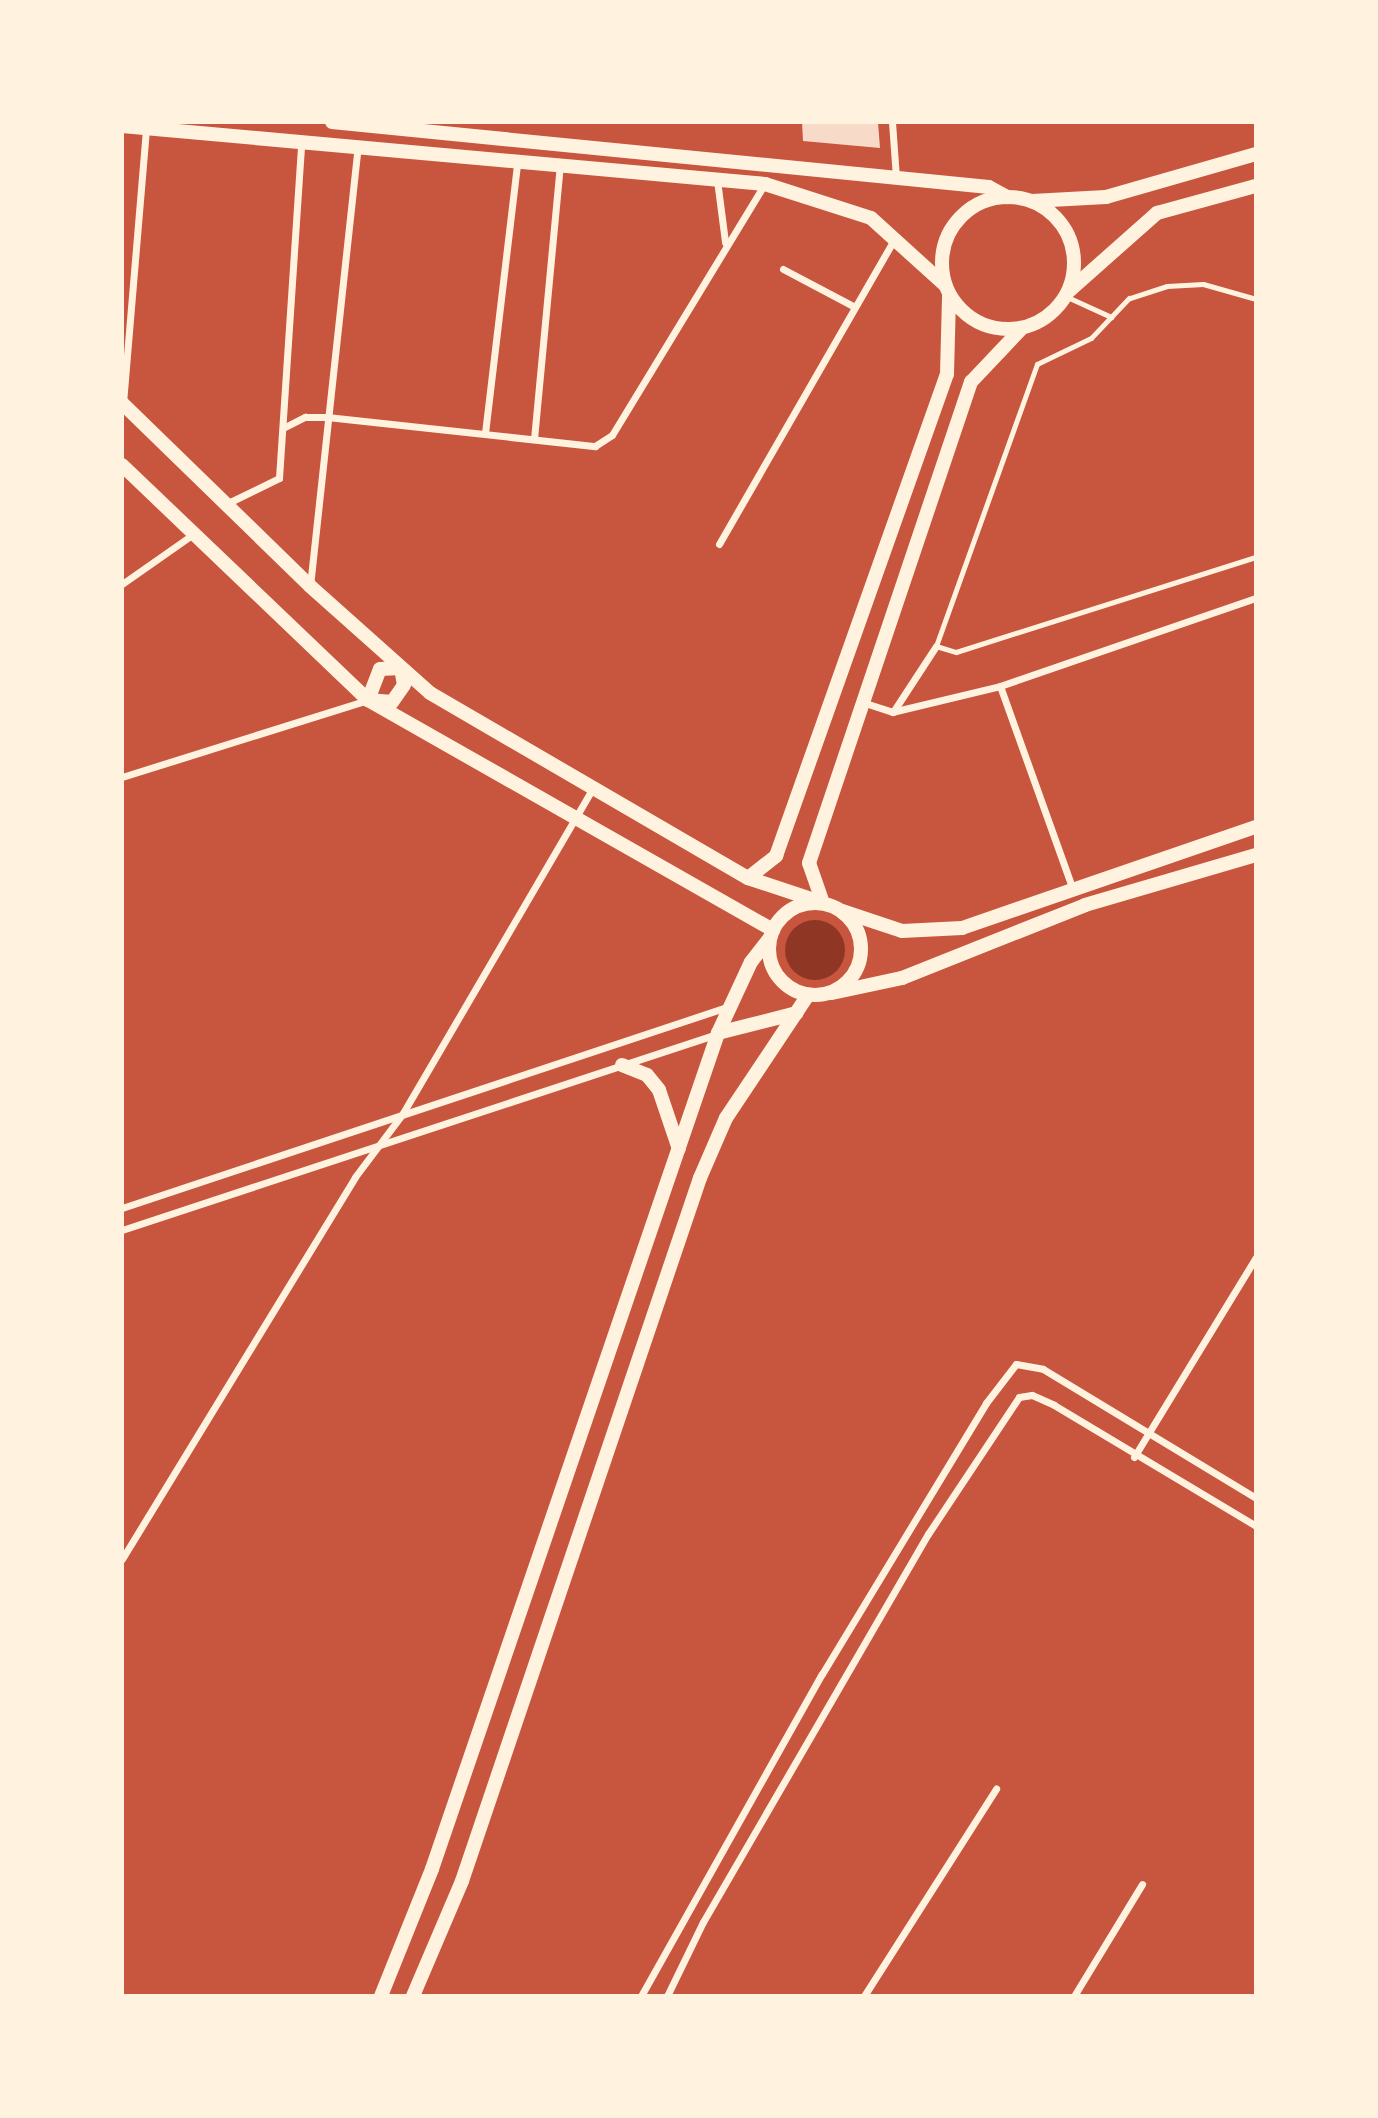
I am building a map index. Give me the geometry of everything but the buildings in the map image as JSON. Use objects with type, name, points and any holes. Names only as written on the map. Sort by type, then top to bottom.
[{"type":"main road","points":[[332,122],[989,187],[1007,197],[1032,201],[1106,197],[1255,154]]},
{"type":"main road","points":[[122,126],[357,151],[765,184],[834,201],[871,218],[980,323],[1022,328]]},
{"type":"main road","points":[[823,903],[809,863],[971,382],[1022,328],[1046,316],[1066,294],[1157,213],[1255,186]]},
{"type":"main road","points":[[748,878],[776,856],[947,374],[947,290],[942,254],[953,225],[968,209],[1007,197]]},
{"type":"main road","points":[[1032,201],[1061,223],[1070,239],[1074,257],[1066,294]]},
{"type":"main road","points":[[123,403],[310,586],[430,693],[592,790],[748,878],[902,931],[937,932],[1073,890],[1255,827]]},
{"type":"main road","points":[[122,466],[368,700],[771,934]]},
{"type":"main road","points":[[368,700],[392,702],[404,685],[401,668]]},
{"type":"main road","points":[[368,700],[380,669],[401,668]]},
{"type":"main road","points":[[771,934],[774,970],[788,986],[808,995],[832,993],[902,978],[1085,905],[1255,855]]},
{"type":"main road","points":[[381,1996],[432,1869],[719,1033],[771,934],[799,905],[823,903]]},
{"type":"main road","points":[[832,993],[854,975],[862,948],[842,911]]},
{"type":"main road","points":[[413,1996],[462,1881],[700,1178],[726,1118],[808,995]]},
{"type":"main road","points":[[719,1033],[797,1013]]},
{"type":"main road","points":[[622,1065],[647,1075],[659,1090],[679,1149]]},
{"type":"street","points":[[892,122],[897,179]]},
{"type":"street","points":[[123,403],[146,128]]},
{"type":"street","points":[[226,504],[279,478],[301,143]]},
{"type":"street","points":[[310,586],[357,151]]},
{"type":"street","points":[[485,433],[517,163]]},
{"type":"street","points":[[534,439],[560,166]]},
{"type":"street","points":[[717,180],[725,243]]},
{"type":"street","points":[[284,428],[305,417],[327,418],[485,433],[584,446],[612,435],[725,243],[765,184]]},
{"type":"street","points":[[719,544],[853,306],[894,240]]},
{"type":"street","points":[[783,270],[853,306]]},
{"type":"street","points":[[122,584],[192,535]]},
{"type":"street","points":[[865,703],[892,712],[1000,686],[1255,598]]},
{"type":"street","points":[[892,712],[936,646]]},
{"type":"street","points":[[1000,686],[1073,890]]},
{"type":"street","points":[[122,777],[368,700]]},
{"type":"street","points":[[122,1559],[378,1147],[402,1113],[592,790]]},
{"type":"street","points":[[122,1208],[731,1006]]},
{"type":"street","points":[[122,1230],[719,1033]]},
{"type":"street","points":[[1134,1457],[1255,1257]]},
{"type":"street","points":[[641,1996],[737,1817],[1006,1374],[1027,1363],[1043,1369],[1255,1498]]},
{"type":"street","points":[[667,1996],[703,1922],[928,1534],[985,1440],[1019,1397],[1032,1395],[1054,1405],[1134,1457],[1255,1526]]},
{"type":"street","points":[[864,1996],[996,1789]]},
{"type":"street","points":[[1074,1996],[1142,1884]]},
{"type":"lane","points":[[1255,299],[1203,284],[1167,286],[1129,298],[1075,349],[1037,364],[1028,380],[936,646],[956,652],[1255,557]]},
{"type":"lane","points":[[1066,294],[1111,317]]},
{"type":"shaded area","points":[[809,920],[821,920],[840,933],[845,950],[843,962],[832,975],[821,980],[809,980],[790,967],[785,956],[785,944],[798,925]]}]
